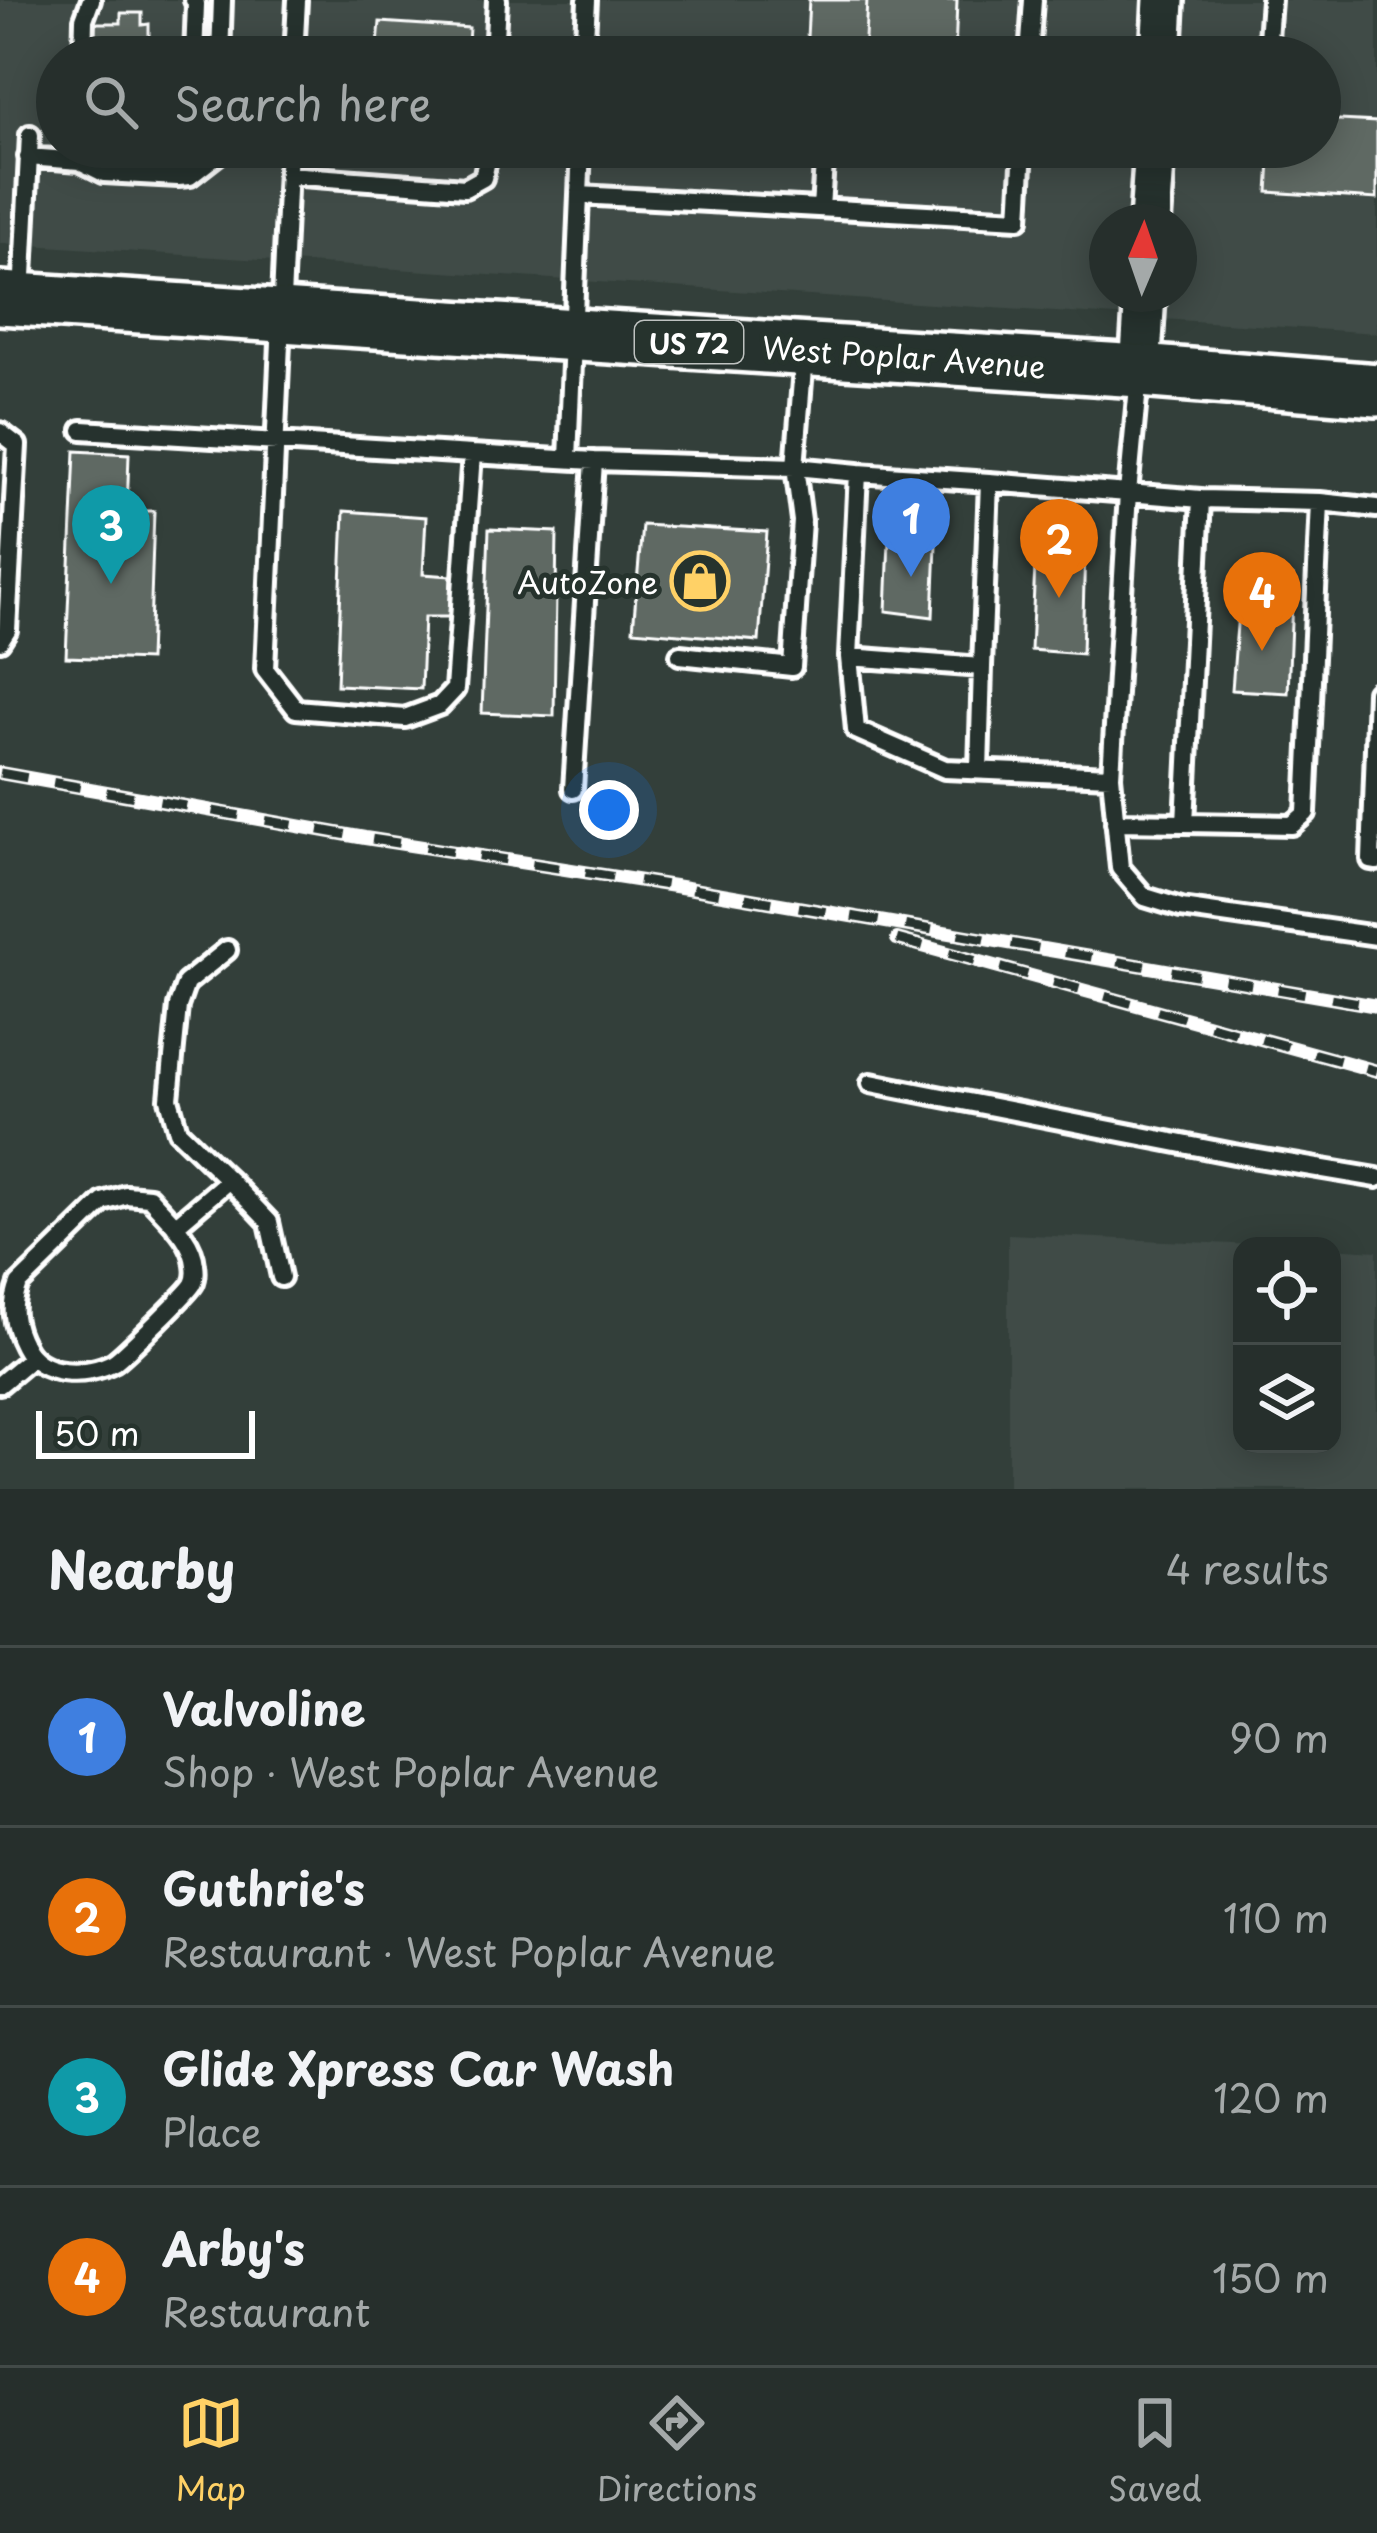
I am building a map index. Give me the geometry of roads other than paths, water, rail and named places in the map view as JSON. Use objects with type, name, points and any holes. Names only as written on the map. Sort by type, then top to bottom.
[{"type":"main road","name":"West Poplar Avenue","points":[[11,299],[1377,390]]},
{"type":"street","points":[[1162,36],[1164,0]]},
{"type":"street","points":[[1151,204],[1154,168]]},
{"type":"street","points":[[1140,371],[1144,312]]},
{"type":"lane","points":[[84,36],[91,0]]},
{"type":"lane","points":[[194,0],[195,36]]},
{"type":"lane","points":[[221,36],[222,0]]},
{"type":"lane","points":[[295,36],[297,0]]},
{"type":"lane","points":[[495,36],[496,0]]},
{"type":"lane","points":[[585,36],[586,0]]},
{"type":"lane","points":[[1030,36],[1033,0]]},
{"type":"lane","points":[[1268,36],[1271,0]]},
{"type":"lane","points":[[11,299],[30,135]]},
{"type":"lane","points":[[28,157],[36,157]]},
{"type":"lane","points":[[98,168],[104,173],[190,176],[201,168]]},
{"type":"lane","points":[[190,168],[190,176]]},
{"type":"lane","points":[[288,168],[265,669],[296,709],[405,718],[440,705],[454,688],[472,454]]},
{"type":"lane","points":[[287,176],[465,188],[483,178],[485,168]]},
{"type":"lane","points":[[568,459],[580,168]]},
{"type":"lane","points":[[821,208],[824,168]]},
{"type":"lane","points":[[579,195],[1019,220],[1022,168]]},
{"type":"lane","points":[[680,655],[792,667],[802,521],[795,467],[805,350]]},
{"type":"lane","points":[[1140,371],[1111,776],[1120,868],[1145,897],[1181,908],[1377,936]]},
{"type":"lane","points":[[82,430],[594,461],[795,467],[1201,500],[1377,508]]},
{"type":"lane","points":[[0,432],[17,446],[7,630],[0,641]]},
{"type":"lane","points":[[573,789],[594,461]]},
{"type":"lane","points":[[858,473],[849,657],[856,730],[945,769],[1111,776]]},
{"type":"lane","points":[[979,770],[988,482]]},
{"type":"lane","points":[[1185,824],[1201,500]]},
{"type":"lane","points":[[1115,821],[1292,825],[1306,813],[1319,502]]},
{"type":"lane","points":[[849,657],[982,667]]},
{"type":"lane","points":[[1377,692],[1371,860],[1377,861]]},
{"type":"lane","points":[[227,950],[186,983],[178,1006],[169,1099],[178,1131],[269,1222],[280,1277]]},
{"type":"lane","points":[[871,1083],[1377,1178]]},
{"type":"lane","points":[[175,1226],[229,1180]]},
{"type":"lane","points":[[126,1195],[149,1197],[190,1244],[196,1266],[193,1286],[116,1361],[86,1371],[56,1370],[30,1359],[15,1329],[12,1301],[19,1284],[103,1202],[126,1195]]},
{"type":"lane","points":[[0,1384],[30,1359]]},
{"type":"railway","points":[[0,773],[1377,1006]]},
{"type":"railway","points":[[897,939],[1377,1071]]},
{"type":"place","name":"Valvoline","points":[[911,577]]},
{"type":"place","name":"AutoZone","points":[[700,581]]},
{"type":"place","name":"Glide Xpress Car Wash","points":[[111,584]]},
{"type":"place","name":"Guthrie's","points":[[1059,598]]},
{"type":"place","name":"Arby's","points":[[1262,651]]}]
